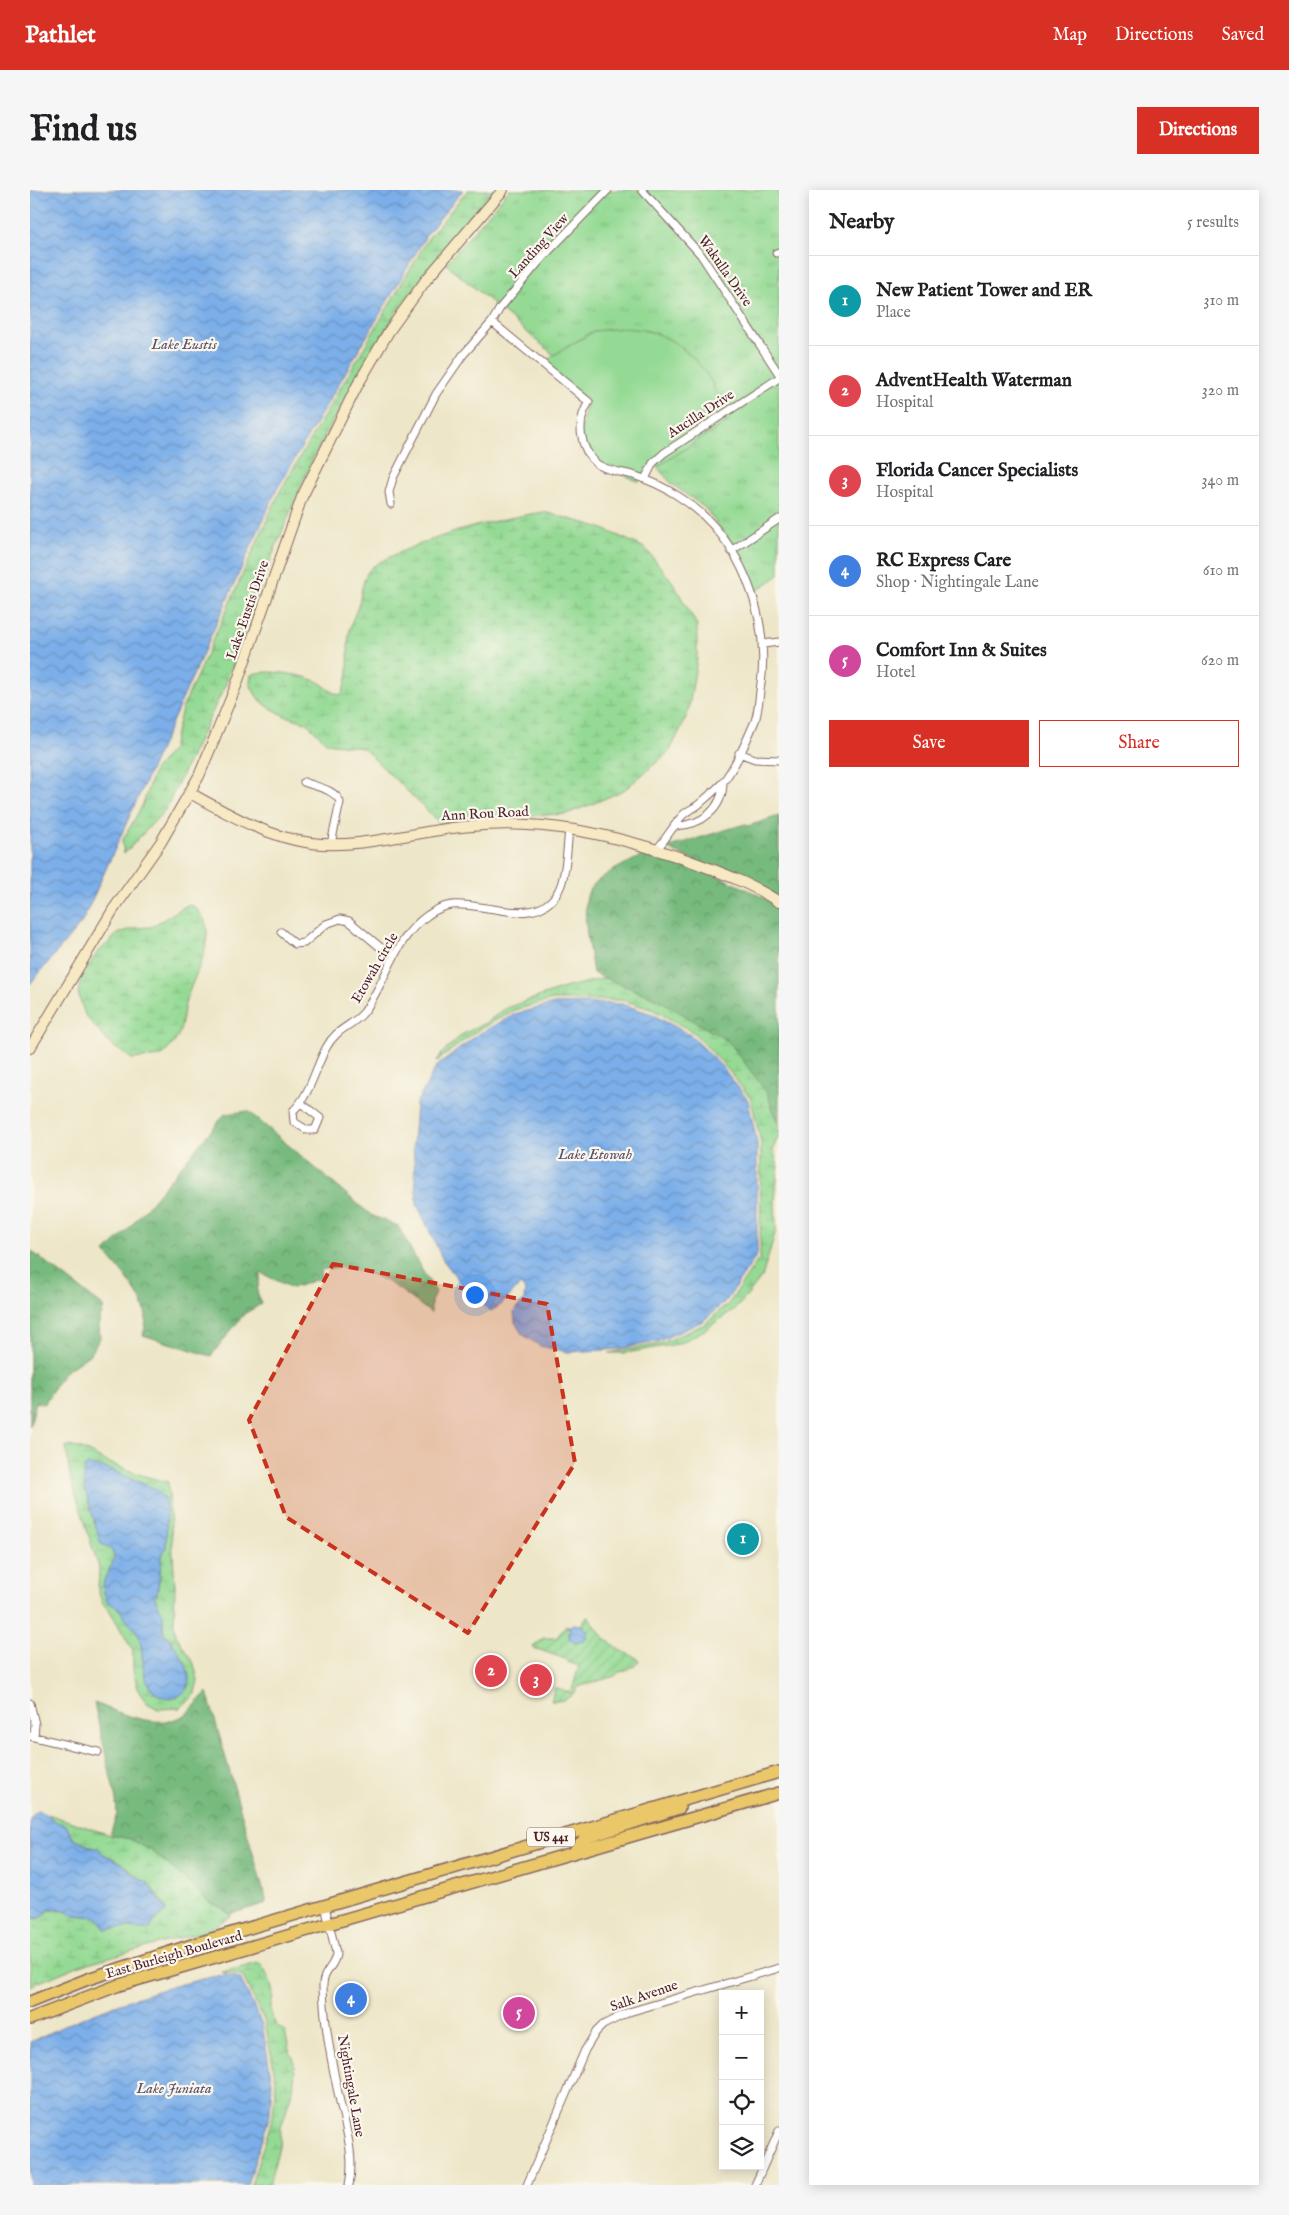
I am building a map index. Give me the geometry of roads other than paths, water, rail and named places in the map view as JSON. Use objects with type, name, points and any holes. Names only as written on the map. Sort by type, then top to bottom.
[{"type":"main road","name":"US 441","points":[[325,1906],[779,1772]]},
{"type":"main road","name":"US 441","points":[[330,1926],[576,1851],[779,1793]]},
{"type":"main road","points":[[576,1851],[578,1845],[588,1837],[692,1804],[701,1794]]},
{"type":"main road","name":"East Burleigh Boulevard","points":[[30,2002],[88,1979],[158,1955],[325,1906]]},
{"type":"main road","name":"East Burleigh Boulevard","points":[[30,2020],[119,1985],[330,1926]]},
{"type":"street","name":"Lake Eustis Drive","points":[[30,1048],[86,953],[162,842],[190,793],[217,734],[236,686],[302,497],[357,386],[389,331],[426,280],[503,190]]},
{"type":"street","name":"Landing View","points":[[391,504],[389,492],[393,478],[436,394],[463,355],[492,322],[500,308],[543,257],[608,190]]},
{"type":"street","name":"Wakulla Drive","points":[[642,190],[701,255],[779,374]]},
{"type":"street","points":[[492,322],[589,402],[582,412],[581,432],[589,454],[598,465],[645,479],[679,496],[696,510],[731,551],[748,581],[755,603],[763,644],[764,667],[756,718],[723,782],[706,798],[683,815],[657,849]]},
{"type":"street","name":"Aucilla Drive","points":[[645,479],[653,463],[664,453],[779,378]]},
{"type":"street","points":[[731,551],[779,520]]},
{"type":"street","points":[[763,644],[779,642]]},
{"type":"street","points":[[739,753],[755,759],[779,760]]},
{"type":"street","points":[[304,782],[338,796],[340,802],[331,844]]},
{"type":"street","points":[[676,826],[702,820],[712,812],[723,788],[723,782]]},
{"type":"street","name":"Ann Rou Road","points":[[190,793],[254,826],[274,834],[312,843],[331,844],[479,825],[536,825],[569,829],[616,838],[657,849],[710,868],[755,888],[779,902]]},
{"type":"street","points":[[706,798],[716,806]]},
{"type":"street","name":"Etowah circle","points":[[301,1103],[326,1047],[337,1032],[362,1014],[372,1000],[395,954],[415,925],[441,908],[452,905],[513,912],[537,910],[550,903],[557,893],[564,873],[569,829]]},
{"type":"street","points":[[281,932],[295,944],[304,943],[326,924],[340,919],[349,921],[380,946],[395,954]]},
{"type":"street","points":[[30,1703],[35,1724],[32,1737],[98,1752]]},
{"type":"street","name":"Nightingale Lane","points":[[325,1906],[336,1956],[326,1972],[323,1987],[332,2063],[351,2160],[349,2185]]},
{"type":"street","name":"Salk Avenue","points":[[527,2185],[588,2042],[604,2025],[629,2012],[779,1968]]},
{"type":"street","points":[[755,2185],[779,2131]]},
{"type":"water","name":"Lake Eustis","points":[[30,190],[463,190],[427,234],[277,489],[82,922],[30,984]]},
{"type":"water","name":"Lake Etowah","points":[[553,1004],[622,1004],[652,1014],[692,1036],[723,1068],[748,1100],[757,1143],[757,1255],[726,1301],[703,1321],[659,1341],[621,1349],[568,1352],[540,1346],[522,1334],[515,1322],[514,1312],[524,1300],[525,1290],[520,1285],[501,1305],[491,1311],[471,1296],[443,1260],[417,1204],[413,1145],[416,1104],[436,1067],[477,1035],[515,1014]]},
{"type":"water","points":[[88,1465],[106,1468],[156,1489],[164,1497],[167,1511],[166,1547],[162,1556],[157,1595],[154,1596],[163,1615],[163,1632],[180,1653],[188,1671],[189,1680],[187,1688],[182,1694],[177,1696],[169,1698],[161,1696],[148,1685],[137,1632],[120,1610],[107,1602],[103,1586],[114,1557],[109,1548],[101,1544],[84,1487],[84,1468]]},
{"type":"water","points":[[574,1624],[581,1625],[587,1630],[587,1638],[584,1641],[576,1643],[570,1639],[570,1628],[567,1627]]},
{"type":"water","points":[[37,1811],[66,1825],[74,1839],[93,1848],[98,1848],[103,1854],[122,1863],[135,1876],[147,1882],[167,1911],[154,1921],[150,1929],[146,1930],[125,1927],[105,1929],[97,1917],[74,1915],[62,1910],[49,1910],[41,1917],[30,1918],[30,1819]]},
{"type":"water","name":"Lake Juniata","points":[[226,1975],[240,1978],[262,2024],[272,2082],[270,2115],[247,2185],[30,2185],[30,2042],[123,2002],[181,1984]]},
{"type":"place","name":"New Patient Tower and ER","points":[[743,1539]]},
{"type":"place","name":"AdventHealth Waterman","points":[[491,1671]]},
{"type":"place","name":"Florida Cancer Specialists","points":[[536,1680]]},
{"type":"place","name":"RC Express Care","points":[[351,1999]]},
{"type":"place","name":"Comfort Inn & Suites","points":[[519,2013]]}]
